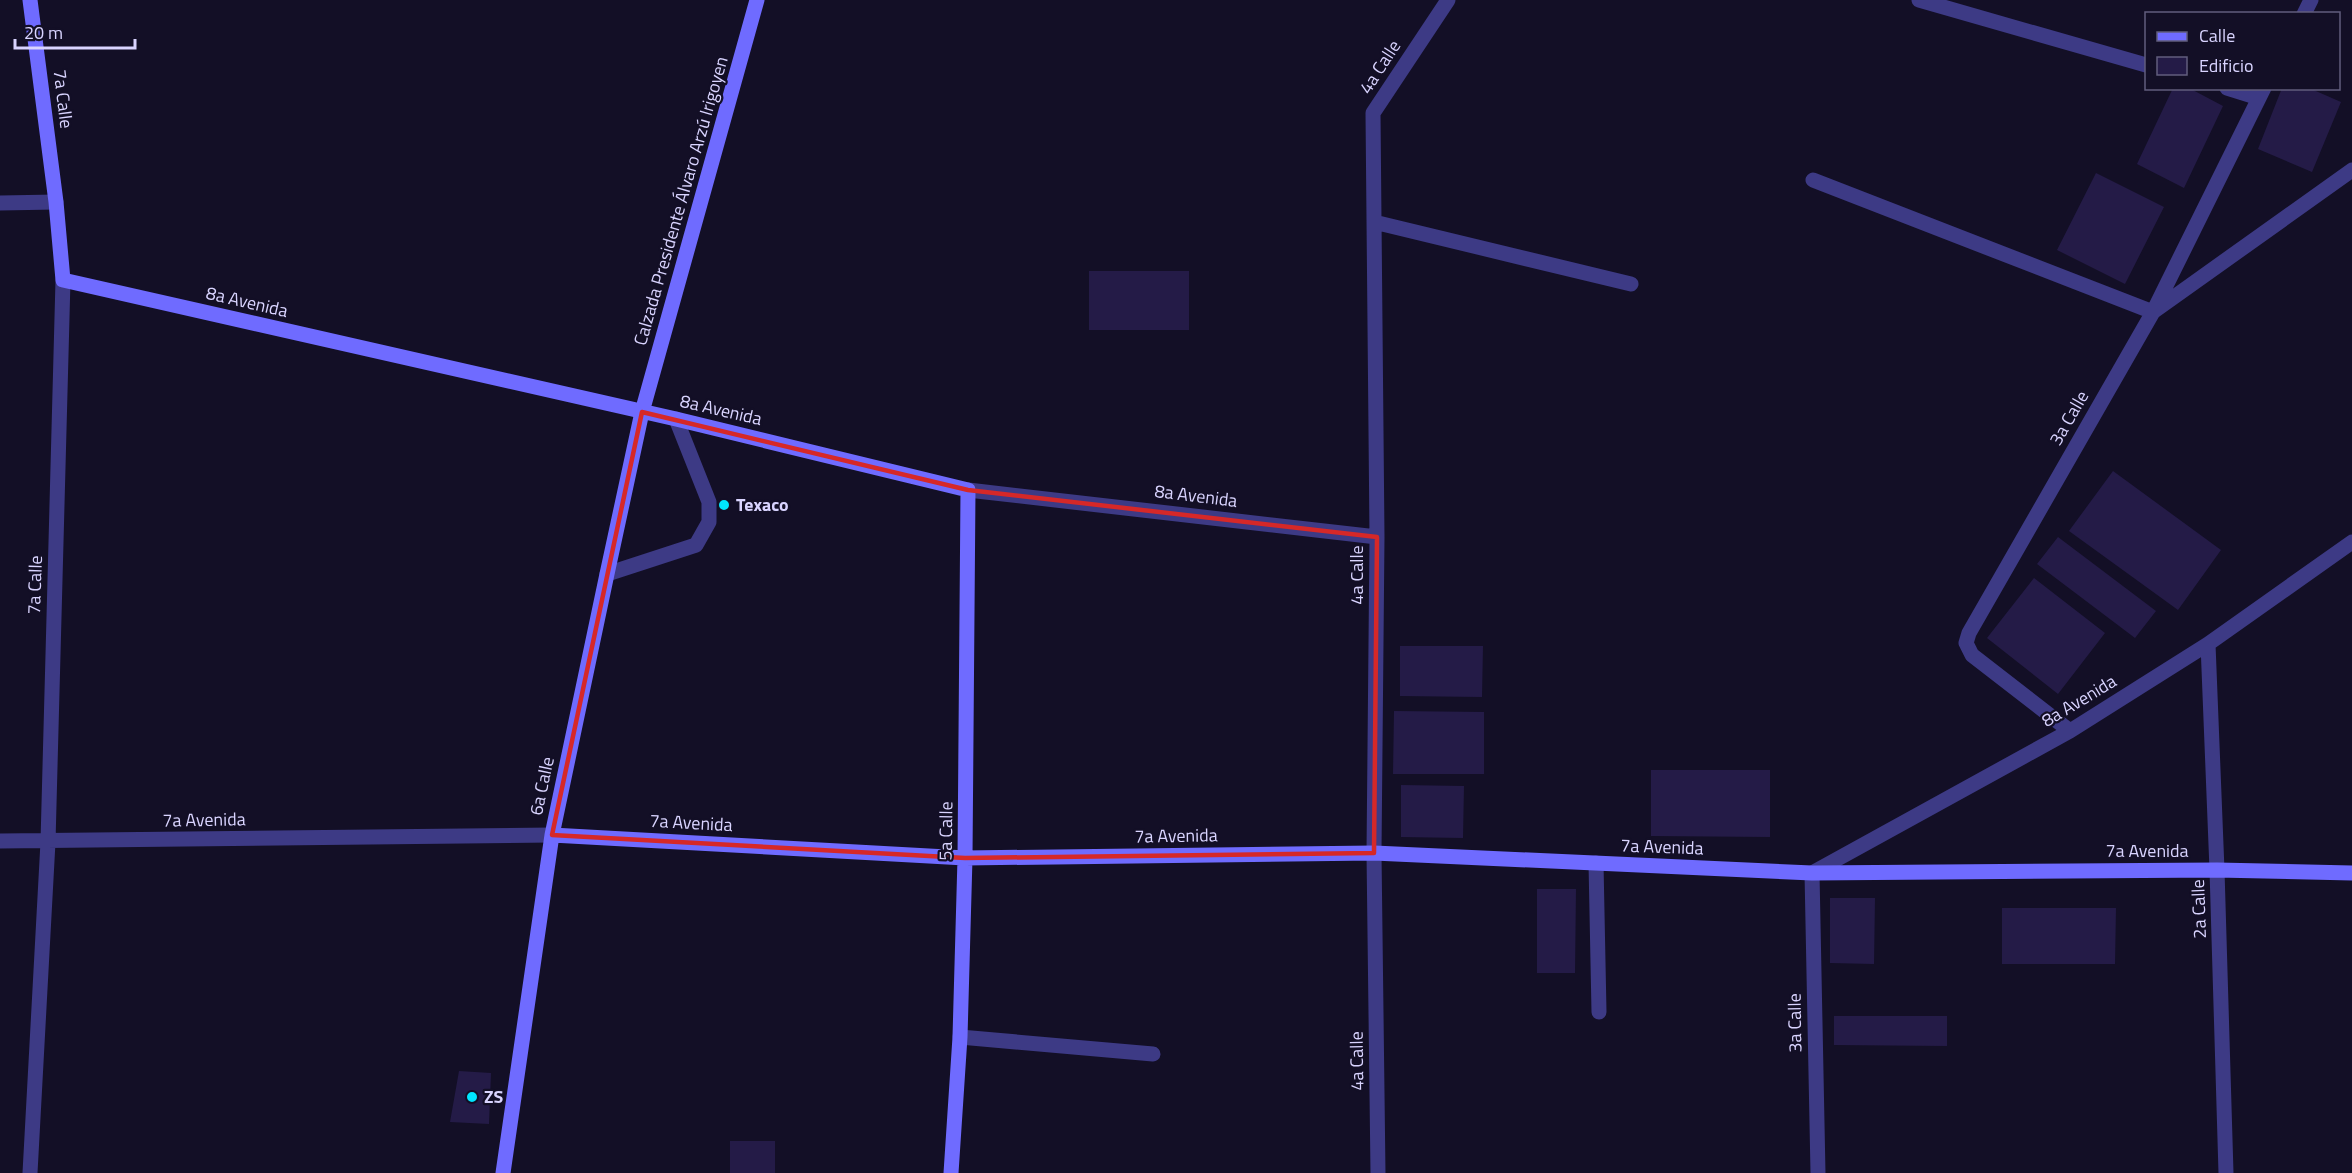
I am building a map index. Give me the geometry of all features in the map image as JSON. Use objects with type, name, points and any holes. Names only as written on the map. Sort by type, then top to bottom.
[{"type":"street","name":"7a Calle","points":[[30,0],[56,202],[63,280],[48,842],[30,1173]]},
{"type":"street","name":"Calzada Presidente Álvaro Arzú Irigoyen","points":[[642,412],[757,0]]},
{"type":"street","name":"4a Calle","points":[[1378,1173],[1374,854],[1377,537],[1373,113],[1448,0]]},
{"type":"street","points":[[1918,0],[2145,65]]},
{"type":"street","points":[[2241,90],[2262,93]]},
{"type":"street","name":"3a Calle","points":[[2070,731],[1972,655],[1966,643],[1969,633],[2153,312],[2262,93]]},
{"type":"street","points":[[1813,180],[2153,312],[2352,170]]},
{"type":"street","points":[[0,203],[56,202]]},
{"type":"street","points":[[1374,222],[1631,284]]},
{"type":"street","name":"8a Avenida","points":[[63,280],[676,419],[968,490],[1377,537]]},
{"type":"street","name":"6a Calle","points":[[503,1173],[552,835],[642,412]]},
{"type":"street","points":[[607,574],[696,545],[709,522],[710,502],[676,419]]},
{"type":"street","name":"5a Calle","points":[[951,1173],[960,1037],[966,858],[968,490]]},
{"type":"street","name":"8a Avenida","points":[[1812,873],[2070,731],[2208,644],[2352,542]]},
{"type":"street","name":"2a Calle","points":[[2208,644],[2226,1173]]},
{"type":"street","name":"7a Avenida","points":[[0,841],[552,835],[966,858],[1374,854],[1812,873],[2217,870],[2352,873]]},
{"type":"street","points":[[1596,863],[1599,1012]]},
{"type":"street","name":"3a Calle","points":[[1812,873],[1818,1173]]},
{"type":"street","points":[[960,1037],[1153,1054]]},
{"type":"highlighted area","points":[[642,412],[968,490],[1377,537],[1374,853],[965,858],[552,835]]},
{"type":"building","points":[[2172,90],[2193,90],[2223,106],[2184,188],[2137,164]]},
{"type":"building","points":[[2281,90],[2314,90],[2341,102],[2312,172],[2258,149]]},
{"type":"building","points":[[2096,173],[2164,207],[2125,284],[2057,250]]},
{"type":"building","points":[[1089,271],[1189,271],[1189,330],[1089,330]]},
{"type":"building","points":[[2113,471],[2221,550],[2178,610],[2069,531]]},
{"type":"building","points":[[2058,537],[2156,611],[2135,638],[2037,564]]},
{"type":"building","points":[[2034,578],[2105,633],[2058,694],[1987,638]]},
{"type":"building","points":[[1400,646],[1483,646],[1482,697],[1400,696]]},
{"type":"building","points":[[1394,711],[1484,712],[1484,774],[1393,774]]},
{"type":"building","points":[[1651,770],[1770,770],[1770,837],[1651,836]]},
{"type":"building","points":[[1401,785],[1464,786],[1463,838],[1401,837]]},
{"type":"building","points":[[1537,889],[1576,889],[1575,973],[1537,973]]},
{"type":"building","points":[[1830,898],[1875,898],[1874,964],[1830,963]]},
{"type":"building","points":[[2002,908],[2116,908],[2115,964],[2002,964]]},
{"type":"building","points":[[1834,1016],[1947,1016],[1947,1046],[1834,1045]]},
{"type":"building","name":"ZS","points":[[459,1071],[491,1073],[489,1124],[450,1122]]},
{"type":"building","points":[[730,1141],[775,1141],[775,1173],[730,1173]]},
{"type":"place","name":"Texaco","points":[[724,505]]},
{"type":"place","name":"ZS","points":[[472,1097]]}]
